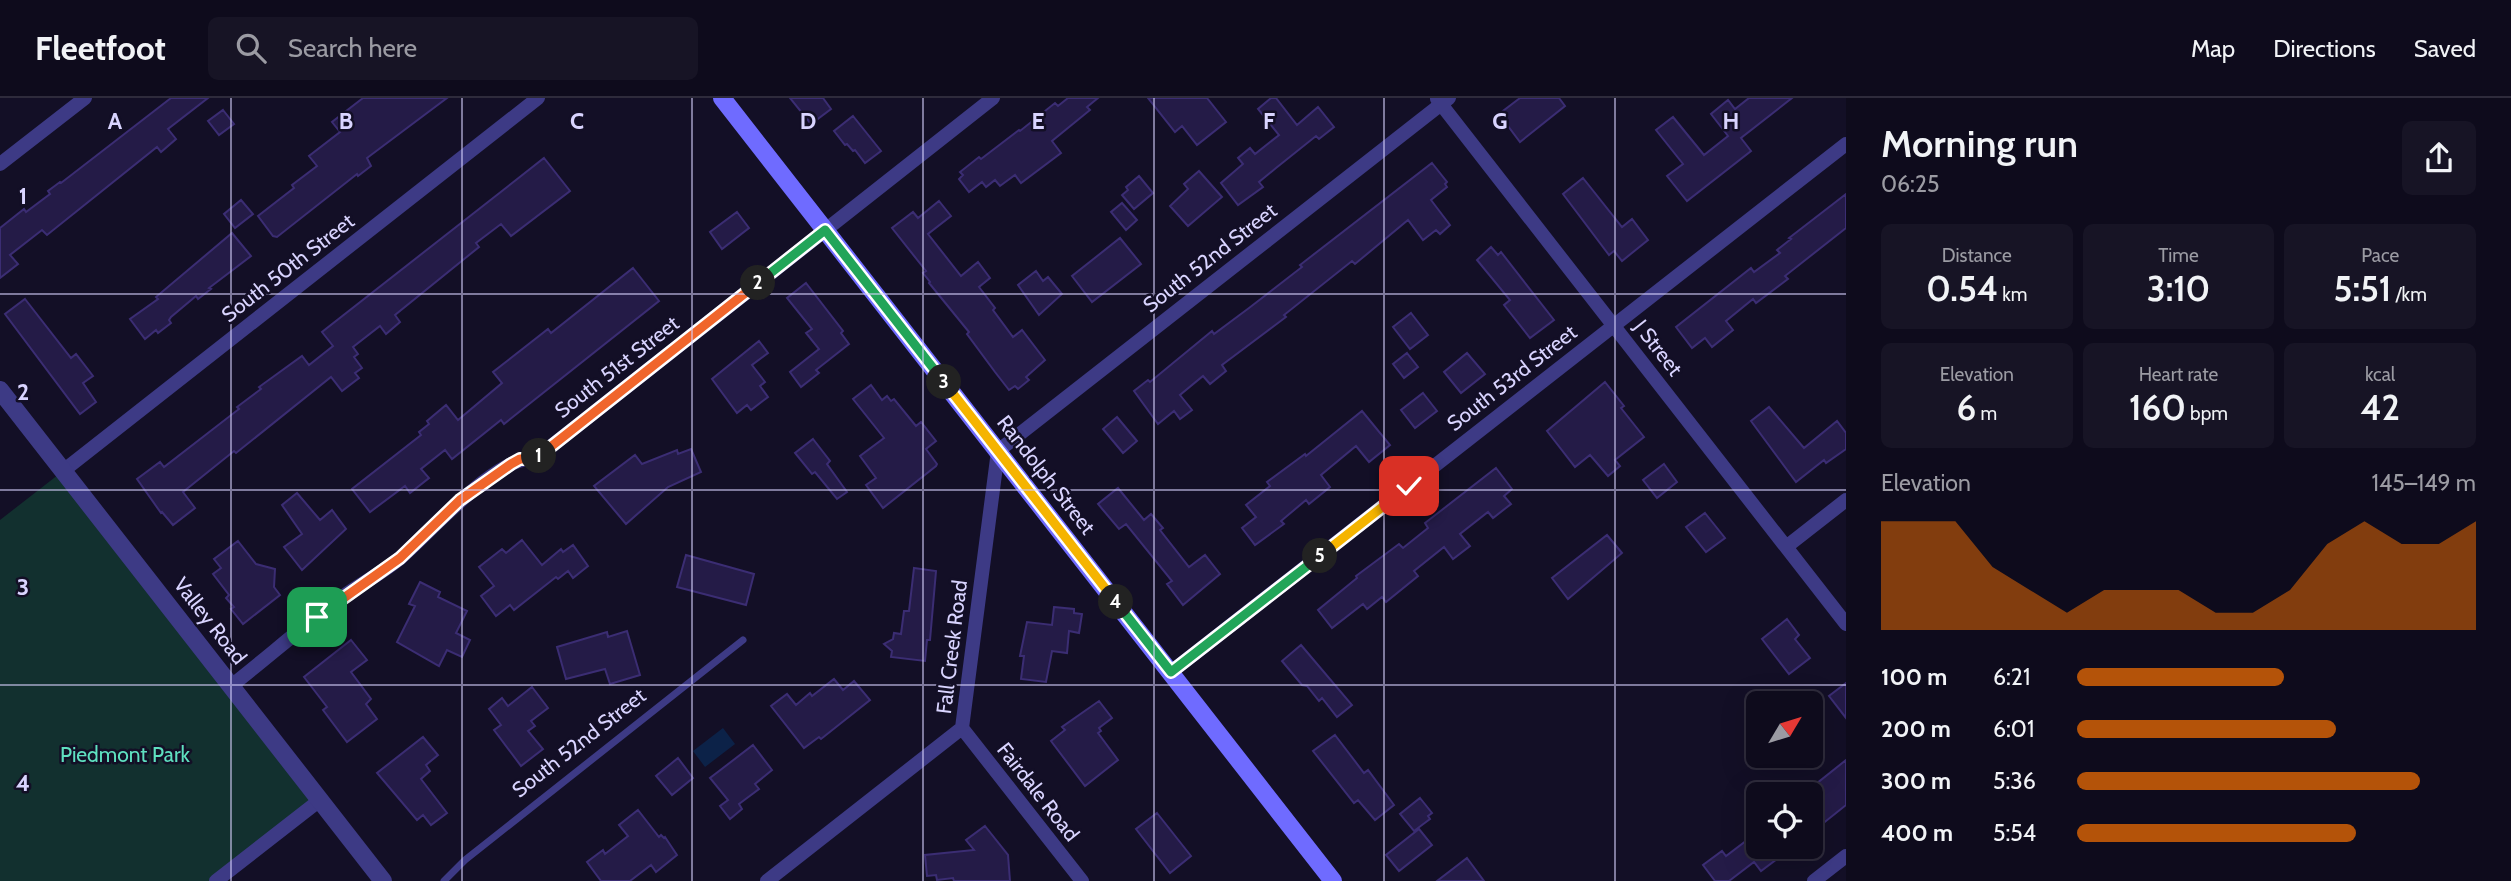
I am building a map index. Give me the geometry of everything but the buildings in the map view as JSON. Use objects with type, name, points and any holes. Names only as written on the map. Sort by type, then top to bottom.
[{"type":"main road","name":"Randolph Street","points":[[722,98],[1334,881]]},
{"type":"street","points":[[0,164],[85,98]]},
{"type":"street","name":"South 50th Street","points":[[63,471],[538,98]]},
{"type":"street","name":"South 51st Street","points":[[231,686],[342,597],[400,558],[460,500],[520,459],[535,459],[993,98]]},
{"type":"street","name":"J Street","points":[[1442,100],[1846,624]]},
{"type":"street","name":"South 52nd Street","points":[[998,451],[1442,100]]},
{"type":"street","name":"South 53rd Street","points":[[1171,672],[1846,144]]},
{"type":"street","name":"Valley Road","points":[[0,390],[383,881]]},
{"type":"street","name":"Fall Creek Road","points":[[767,881],[962,728],[998,451]]},
{"type":"street","points":[[1786,547],[1846,500]]},
{"type":"street","name":"Fairdale Road","points":[[962,728],[1082,881]]},
{"type":"street","points":[[216,881],[320,800]]},
{"type":"street","points":[[1814,881],[1846,856]]},
{"type":"lane","name":"South 52nd Street","points":[[444,881],[465,860],[743,640]]},
{"type":"green space","name":"Piedmont Park","points":[[63,471],[320,800],[216,881],[0,881],[0,520]]},
{"type":"water","points":[[723,728],[735,744],[705,767],[693,751]]},
{"type":"route","points":[[317,617],[400,558],[460,500],[520,459],[535,459],[825,230],[1171,672],[1409,486]]}]
